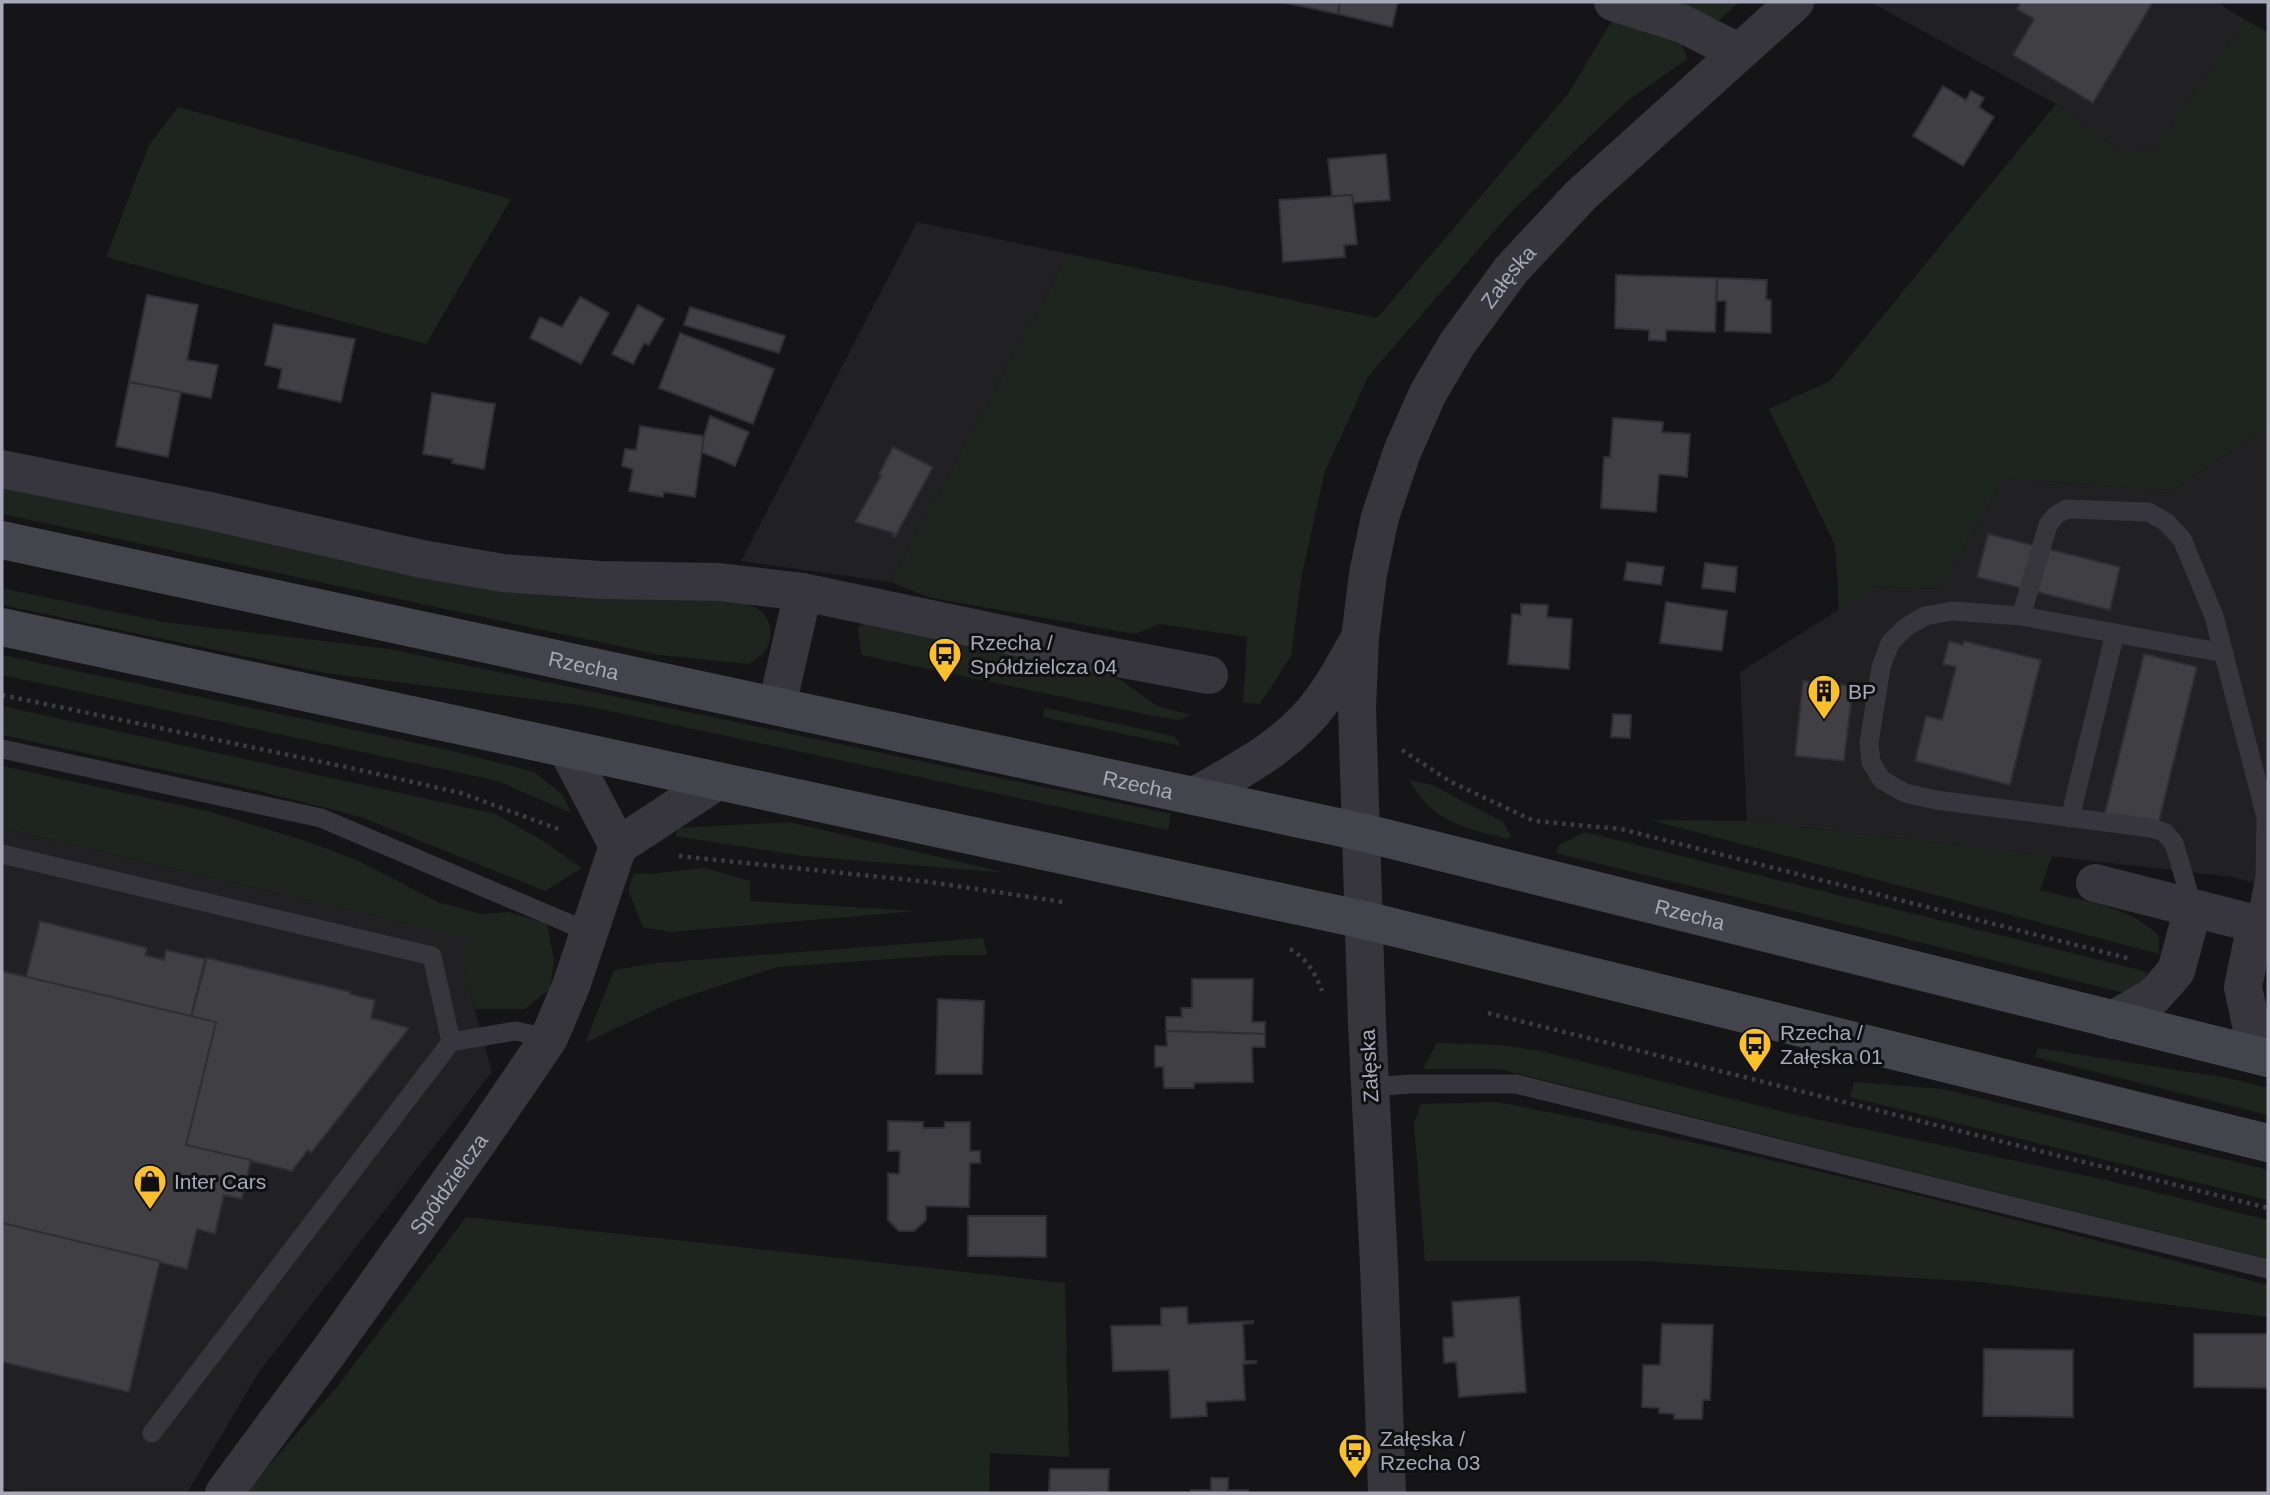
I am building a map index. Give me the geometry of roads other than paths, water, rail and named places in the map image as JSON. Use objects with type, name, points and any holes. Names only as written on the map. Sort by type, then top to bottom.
[{"type":"main road","name":"Rzecha","points":[[2,540],[1361,832],[2113,1020],[2268,1056]]},
{"type":"main road","points":[[2,627],[1364,920],[2268,1143]]},
{"type":"street","points":[[1613,2],[1683,24],[1738,52]]},
{"type":"street","name":"Załęska","points":[[1387,1493],[1357,708],[1360,638],[1368,574],[1385,504],[1402,452],[1428,393],[1457,344],[1511,270],[1581,195],[1795,2]]},
{"type":"street","points":[[2,469],[211,511],[422,559],[503,573],[600,580],[720,582],[803,592],[1209,675]]},
{"type":"street","points":[[777,706],[803,592]]},
{"type":"street","name":"Załęska","points":[[1194,796],[1255,762],[1293,732],[1323,700],[1360,638]]},
{"type":"street","points":[[567,748],[618,846],[718,781]]},
{"type":"street","name":"Spółdzielcza","points":[[224,1493],[441,1195],[549,1038],[571,986],[618,846]]},
{"type":"street","points":[[2095,883],[2262,926],[2244,987],[2251,1025],[2268,1056]]},
{"type":"street","points":[[2113,1020],[2154,996],[2176,971],[2193,908]]},
{"type":"lane","points":[[2021,616],[2048,525],[2056,515],[2067,509],[2148,512],[2166,523],[2182,540],[2214,616],[2266,817],[2262,926]]},
{"type":"lane","points":[[2193,908],[2174,843],[2164,832],[2151,828],[1936,800],[1905,793],[1882,780],[1871,762],[1869,743],[1881,667],[1890,643],[1906,627],[1925,615],[1952,611],[2021,616],[2224,653]]},
{"type":"lane","points":[[2070,818],[2115,633]]},
{"type":"lane","points":[[2,749],[321,818],[589,932]]},
{"type":"lane","points":[[2,854],[432,956],[451,1042]]},
{"type":"lane","points":[[152,1433],[451,1042],[515,1031],[549,1038]]},
{"type":"lane","points":[[1370,1087],[1410,1084],[1516,1084],[2268,1269]]},
{"type":"place","name":"Rzecha / Spółdzielcza 04","points":[[945,684]]},
{"type":"place","name":"BP","points":[[1824,721]]},
{"type":"place","name":"Rzecha / Załęska 01","points":[[1755,1074]]},
{"type":"place","name":"Inter Cars","points":[[150,1211]]},
{"type":"place","name":"Załęska / Rzecha 03","points":[[1355,1480]]}]
